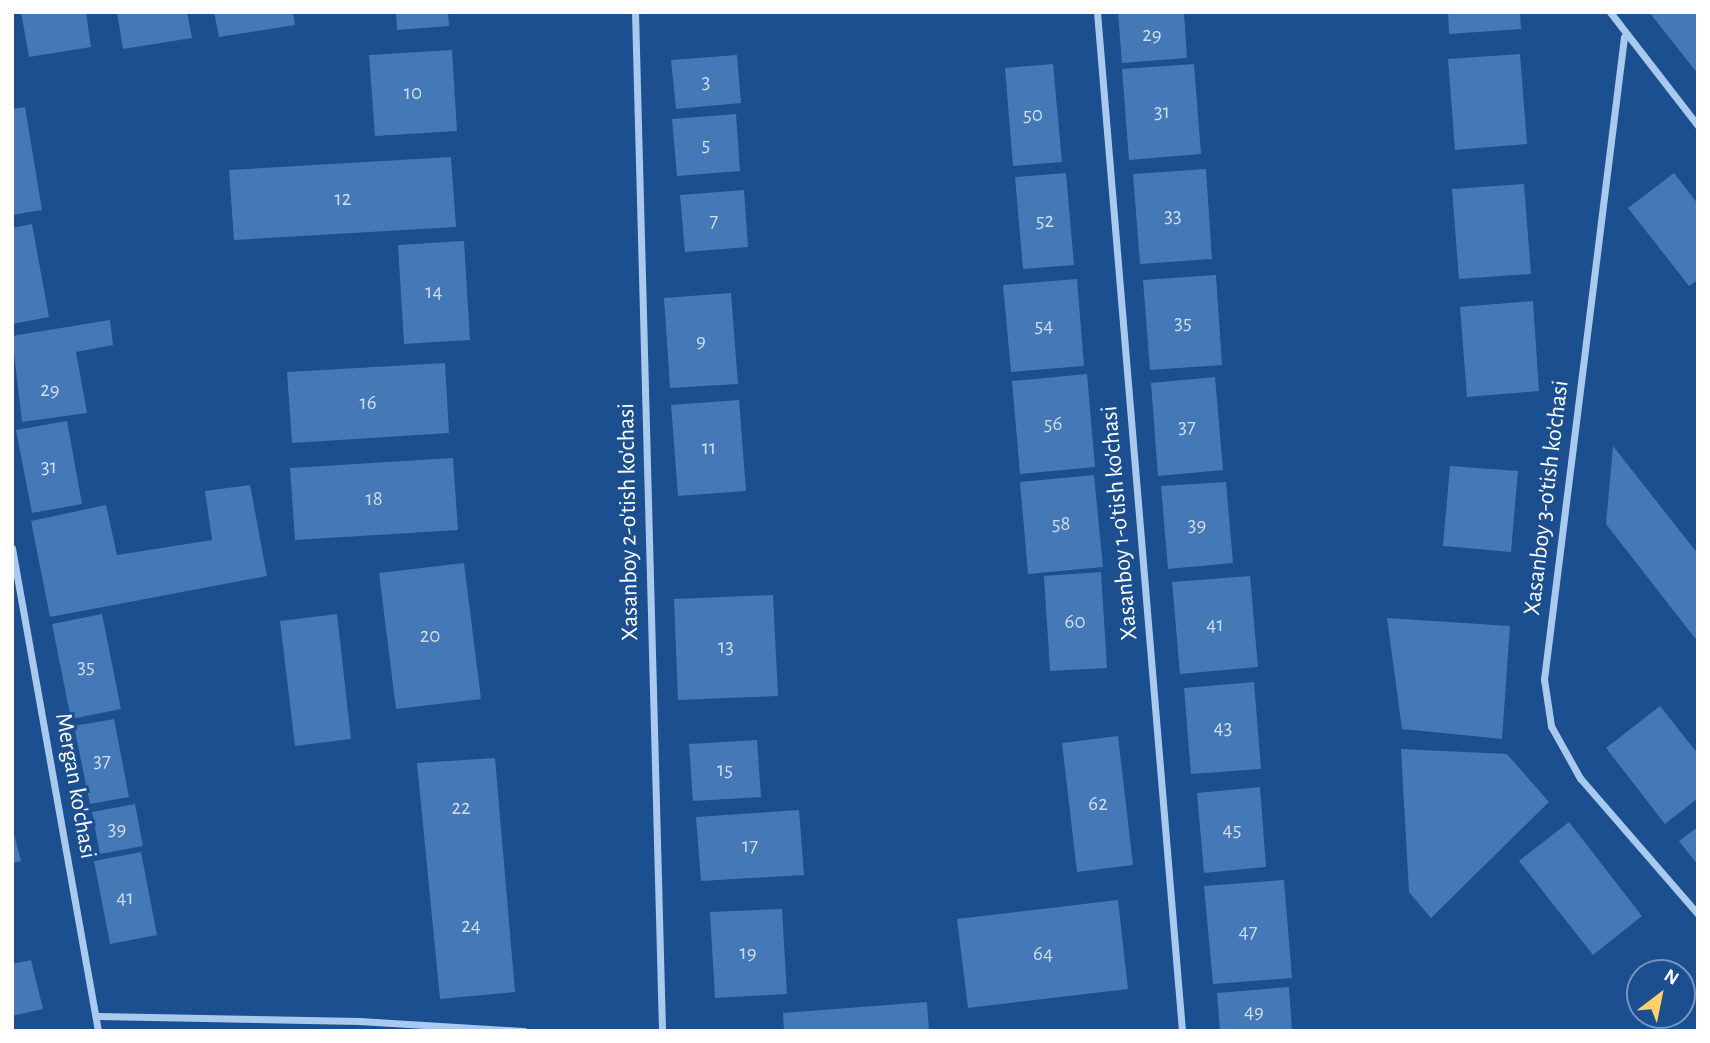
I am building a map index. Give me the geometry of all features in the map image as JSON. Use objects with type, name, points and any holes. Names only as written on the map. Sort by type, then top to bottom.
[{"type":"street","name":"Xasanboy 2-o'tish ko'chasi","points":[[635,12],[662,1031]]},
{"type":"street","name":"Xasanboy 1-o'tish ko'chasi","points":[[1097,12],[1182,1031]]},
{"type":"street","points":[[1610,12],[1624,37],[1698,126]]},
{"type":"street","name":"Xasanboy 3-o'tish ko'chasi","points":[[1624,37],[1544,679],[1551,726],[1580,778],[1698,914]]},
{"type":"street","name":"Mergan ko'chasi","points":[[12,548],[98,1016],[98,1031]]},
{"type":"street","points":[[98,1016],[359,1021],[524,1031]]},
{"type":"building","points":[[21,12],[86,12],[91,47],[29,57]]},
{"type":"building","points":[[117,12],[187,12],[192,38],[123,49]]},
{"type":"building","points":[[214,12],[293,12],[295,25],[219,37]]},
{"type":"building","points":[[396,12],[448,12],[449,26],[397,30]]},
{"type":"building","points":[[1118,12],[1184,12],[1187,58],[1122,63]]},
{"type":"building","points":[[1448,12],[1520,12],[1521,29],[1449,34]]},
{"type":"building","points":[[1649,12],[1698,12],[1698,74]]},
{"type":"building","points":[[452,50],[457,131],[375,136],[369,55]]},
{"type":"building","points":[[1520,54],[1527,144],[1455,150],[1448,59]]},
{"type":"building","points":[[737,55],[741,103],[676,109],[671,60]]},
{"type":"building","points":[[1053,64],[1062,162],[1013,166],[1005,68]]},
{"type":"building","points":[[1194,64],[1201,154],[1129,160],[1122,69]]},
{"type":"building","points":[[25,107],[42,210],[12,215],[12,109]]},
{"type":"building","points":[[736,114],[740,171],[677,176],[672,119]]},
{"type":"building","points":[[451,157],[456,227],[234,240],[229,170]]},
{"type":"building","points":[[1206,169],[1212,259],[1140,264],[1133,174]]},
{"type":"building","points":[[1066,173],[1074,265],[1023,269],[1015,177]]},
{"type":"building","points":[[1674,173],[1698,204],[1698,280],[1689,286],[1628,208]]},
{"type":"building","points":[[1524,184],[1531,274],[1459,279],[1452,189]]},
{"type":"building","points":[[744,190],[748,247],[685,252],[680,195]]},
{"type":"building","points":[[32,224],[49,317],[12,324],[12,228]]},
{"type":"building","points":[[464,241],[470,340],[404,344],[398,245]]},
{"type":"building","points":[[1216,275],[1222,365],[1150,370],[1143,280]]},
{"type":"building","points":[[1077,279],[1084,366],[1011,372],[1003,285]]},
{"type":"building","points":[[731,293],[738,384],[670,388],[664,298]]},
{"type":"building","points":[[1533,301],[1539,391],[1467,397],[1460,307]]},
{"type":"building","points":[[110,320],[113,345],[76,352],[87,413],[22,422],[12,336]]},
{"type":"building","points":[[445,363],[449,433],[292,443],[287,372]]},
{"type":"building","points":[[1087,374],[1095,467],[1020,474],[1012,381]]},
{"type":"building","points":[[1215,377],[1223,470],[1158,476],[1151,383]]},
{"type":"building","points":[[739,400],[746,491],[678,496],[671,405]]},
{"type":"building","points":[[67,421],[82,504],[32,513],[16,430]]},
{"type":"building","points":[[1613,446],[1698,554],[1698,642],[1606,524]]},
{"type":"building","points":[[453,458],[458,530],[295,540],[290,468]]},
{"type":"building","points":[[1450,466],[1518,471],[1511,552],[1443,546]]},
{"type":"building","points":[[1094,475],[1103,567],[1028,574],[1020,482]]},
{"type":"building","points":[[1226,482],[1233,563],[1168,569],[1161,486]]},
{"type":"building","points":[[250,485],[267,576],[50,617],[31,521],[106,505],[117,555],[212,540],[205,491]]},
{"type":"building","points":[[464,563],[481,699],[396,709],[379,573]]},
{"type":"building","points":[[1101,572],[1107,668],[1050,671],[1044,576]]},
{"type":"building","points":[[1250,576],[1258,667],[1180,674],[1172,582]]},
{"type":"building","points":[[773,595],[778,696],[678,700],[674,599]]},
{"type":"building","points":[[102,614],[121,709],[71,719],[52,624]]},
{"type":"building","points":[[337,614],[351,739],[295,746],[280,621]]},
{"type":"building","points":[[1387,618],[1510,626],[1502,739],[1402,729]]},
{"type":"building","points":[[1254,682],[1261,769],[1191,774],[1184,688]]},
{"type":"building","points":[[1660,706],[1698,754],[1698,798],[1665,824],[1606,748]]},
{"type":"building","points":[[114,719],[129,797],[90,804],[74,726]]},
{"type":"building","points":[[1118,736],[1133,865],[1077,872],[1062,743]]},
{"type":"building","points":[[757,740],[761,797],[693,801],[689,744]]},
{"type":"building","points":[[1401,749],[1507,754],[1549,802],[1431,918],[1409,892]]},
{"type":"building","points":[[495,758],[515,992],[440,999],[417,763]]},
{"type":"building","points":[[1260,787],[1266,867],[1204,873],[1197,793]]},
{"type":"building","points":[[135,804],[143,846],[100,854],[92,812]]},
{"type":"building","points":[[799,810],[804,875],[701,881],[696,817]]},
{"type":"building","points":[[1569,822],[1642,916],[1593,955],[1519,861]]},
{"type":"building","points":[[12,827],[21,861],[12,863]]},
{"type":"building","points":[[1698,827],[1698,865],[1679,841]]},
{"type":"building","points":[[141,852],[157,935],[110,944],[94,861]]},
{"type":"building","points":[[1284,880],[1292,978],[1213,984],[1204,886]]},
{"type":"building","points":[[1118,900],[1128,989],[968,1008],[957,919]]},
{"type":"building","points":[[782,909],[787,994],[715,998],[710,912]]},
{"type":"building","points":[[31,960],[43,1009],[12,1016],[12,964]]},
{"type":"building","points":[[1289,987],[1292,1031],[1220,1031],[1217,993]]},
{"type":"building","points":[[927,1002],[929,1031],[784,1031],[783,1013]]}]
